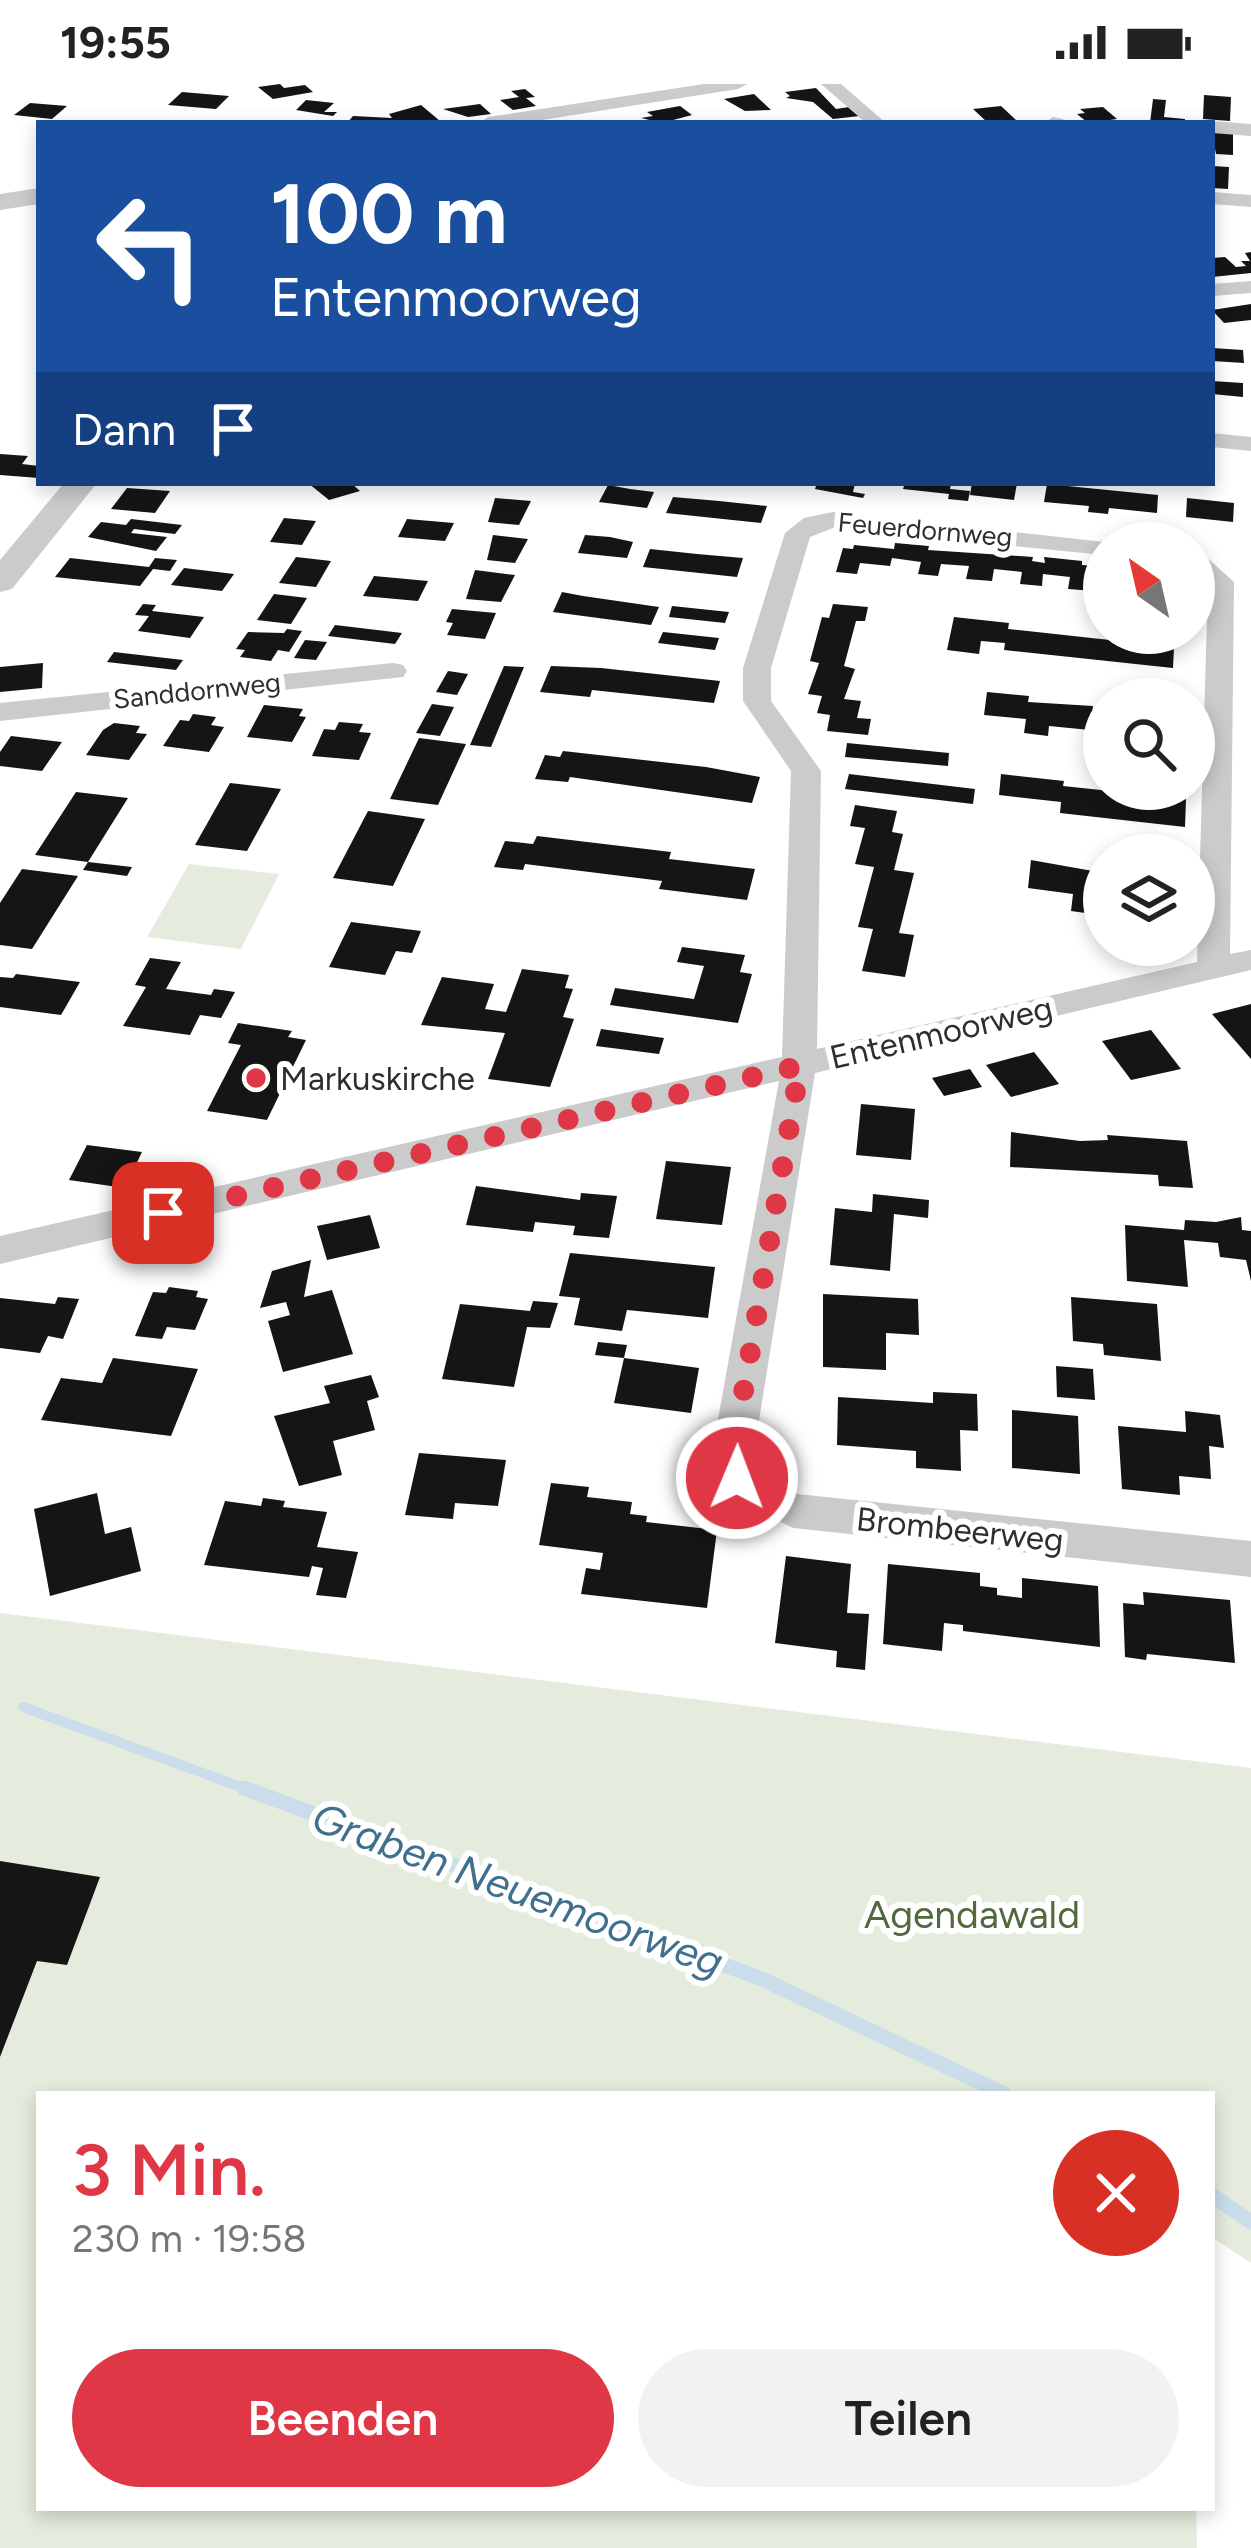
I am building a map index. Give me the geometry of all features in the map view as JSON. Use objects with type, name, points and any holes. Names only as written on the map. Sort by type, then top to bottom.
[{"type":"street","points":[[609,104],[622,84]]},
{"type":"street","points":[[527,120],[738,84]]},
{"type":"street","points":[[830,84],[873,120]]},
{"type":"street","points":[[1215,127],[1251,130]]},
{"type":"street","points":[[0,202],[36,196]]},
{"type":"street","points":[[1215,198],[1251,200]]},
{"type":"street","points":[[1215,290],[1251,287]]},
{"type":"street","points":[[1215,440],[1251,444]]},
{"type":"street","points":[[0,582],[79,486]]},
{"type":"street","name":"Feuerdornweg","points":[[800,1066],[806,771],[757,701],[758,668],[798,533],[813,523],[833,520],[1083,545]]},
{"type":"street","points":[[1213,968],[1222,582],[1215,576]]},
{"type":"street","name":"Sanddornweg","points":[[0,712],[393,671]]},
{"type":"street","name":"Entenmoorweg","points":[[0,1250],[1251,959]]},
{"type":"street","name":"Brombeerweg","points":[[800,1066],[732,1458],[737,1478],[751,1493],[793,1511],[1251,1559]]},
{"type":"green space","points":[[189,864],[279,874],[241,949],[147,937]]},
{"type":"green space","name":"Agendawald","points":[[0,1613],[1251,1768],[1251,2263],[1215,2239],[1215,2091],[36,2091],[36,2511],[1196,2511],[1197,2548],[0,2548]]},
{"type":"building","points":[[280,84],[284,88],[305,85],[313,92],[273,99],[258,87]]},
{"type":"building","points":[[816,88],[836,109],[849,107],[860,116],[833,119],[813,102],[786,98],[790,96],[785,92]]},
{"type":"building","points":[[525,89],[535,97],[526,98],[536,106],[513,110],[500,100],[519,97],[511,91]]},
{"type":"building","points":[[182,92],[229,96],[216,109],[168,105]]},
{"type":"building","points":[[754,94],[771,110],[745,111],[724,99]]},
{"type":"building","points":[[1204,95],[1231,97],[1230,121],[1203,119]]},
{"type":"building","points":[[1153,99],[1166,100],[1164,117],[1185,119],[1185,120],[1150,120]]},
{"type":"building","points":[[306,100],[334,103],[324,112],[337,112],[333,116],[296,110]]},
{"type":"building","points":[[30,103],[67,106],[52,119],[14,115]]},
{"type":"building","points":[[480,104],[491,114],[468,117],[443,109]]},
{"type":"building","points":[[421,105],[439,120],[350,120],[353,116],[392,118],[389,114]]},
{"type":"building","points":[[680,106],[692,115],[673,120],[641,118],[653,116],[647,112]]},
{"type":"building","points":[[1001,106],[1016,120],[985,120],[973,109]]},
{"type":"building","points":[[1103,107],[1117,119],[1084,120],[1077,114],[1085,113],[1080,109]]},
{"type":"building","points":[[1215,132],[1233,133],[1233,155],[1216,154]]},
{"type":"building","points":[[1215,166],[1229,167],[1228,189],[1215,188]]},
{"type":"building","points":[[1251,252],[1251,273],[1215,277],[1215,258],[1246,266],[1241,261],[1250,261],[1245,253]]},
{"type":"building","points":[[1251,304],[1251,320],[1224,323],[1215,310]]},
{"type":"building","points":[[1215,348],[1243,350],[1244,363],[1215,361]]},
{"type":"building","points":[[1215,381],[1243,383],[1243,397],[1215,394]]},
{"type":"building","points":[[0,454],[28,456],[22,464],[36,466],[36,478],[0,475]]},
{"type":"building","points":[[312,486],[354,486],[360,491],[329,500]]},
{"type":"building","points":[[607,486],[654,492],[647,508],[599,502]]},
{"type":"building","points":[[854,486],[853,492],[865,494],[863,498],[815,489]]},
{"type":"building","points":[[950,486],[970,491],[968,501],[903,489]]},
{"type":"building","points":[[972,486],[1016,486],[1014,500],[970,495]]},
{"type":"building","points":[[1047,486],[1158,495],[1157,513],[1109,508],[1108,514],[1088,512],[1089,506],[1044,502]]},
{"type":"building","points":[[127,488],[170,491],[155,513],[111,509]]},
{"type":"building","points":[[673,497],[767,506],[761,523],[666,513]]},
{"type":"building","points":[[495,498],[531,501],[519,525],[488,522]]},
{"type":"building","points":[[1187,498],[1234,503],[1233,522],[1186,517]]},
{"type":"building","points":[[284,518],[316,521],[302,545],[270,542]]},
{"type":"building","points":[[131,519],[182,525],[175,534],[134,529],[131,533],[167,537],[156,551],[88,537],[101,522],[126,525]]},
{"type":"building","points":[[407,519],[454,523],[445,541],[398,537]]},
{"type":"building","points":[[493,535],[528,539],[515,563],[487,560]]},
{"type":"building","points":[[585,535],[633,542],[627,558],[578,553]]},
{"type":"building","points":[[895,543],[929,546],[928,550],[1033,557],[1032,561],[1045,563],[1044,557],[1082,561],[1083,590],[1068,589],[1070,577],[1043,574],[1042,586],[1020,584],[1022,572],[994,569],[992,581],[966,579],[969,566],[941,564],[938,576],[918,574],[921,562],[892,558],[890,566],[860,563],[857,574],[836,572],[843,548],[894,549]]},
{"type":"building","points":[[650,549],[743,558],[737,577],[643,567]]},
{"type":"building","points":[[296,557],[331,561],[316,587],[279,583]]},
{"type":"building","points":[[70,558],[149,567],[155,558],[177,560],[170,571],[153,569],[140,586],[55,577]]},
{"type":"building","points":[[184,568],[234,574],[222,591],[171,585]]},
{"type":"building","points":[[475,570],[515,575],[501,602],[466,599]]},
{"type":"building","points":[[374,576],[428,581],[418,601],[363,596]]},
{"type":"building","points":[[562,592],[659,607],[651,625],[553,612]]},
{"type":"building","points":[[274,594],[307,598],[291,624],[257,620]]},
{"type":"building","points":[[143,604],[156,605],[152,611],[204,617],[190,638],[138,631],[149,616],[135,615]]},
{"type":"building","points":[[833,604],[868,607],[865,621],[856,621],[844,666],[855,669],[844,699],[861,701],[857,718],[871,719],[868,735],[827,731],[830,715],[817,713],[822,696],[808,694],[819,663],[810,661],[822,617],[829,618]]},
{"type":"building","points":[[672,606],[729,612],[725,623],[669,617]]},
{"type":"building","points":[[452,609],[496,613],[485,639],[447,635],[453,623],[446,622]]},
{"type":"building","points":[[954,617],[1083,637],[1083,654],[1174,654],[1173,668],[1004,650],[1005,643],[981,641],[979,654],[947,650]]},
{"type":"building","points":[[335,625],[402,633],[395,644],[328,636]]},
{"type":"building","points":[[287,629],[302,631],[289,652],[278,650],[271,661],[240,657],[245,650],[236,649],[248,632],[284,633]]},
{"type":"building","points":[[663,632],[719,638],[715,650],[658,643]]},
{"type":"building","points":[[305,640],[327,642],[316,660],[294,658]]},
{"type":"building","points":[[114,652],[183,660],[176,670],[107,662]]},
{"type":"building","points":[[43,663],[42,688],[0,692],[0,667]]},
{"type":"building","points":[[504,666],[524,667],[491,747],[470,745]]},
{"type":"building","points":[[551,666],[720,681],[714,703],[592,690],[590,697],[540,692]]},
{"type":"building","points":[[448,671],[468,674],[457,695],[436,692]]},
{"type":"building","points":[[987,692],[1029,696],[1028,702],[1083,705],[1083,729],[1049,726],[1048,736],[1024,733],[1026,719],[984,715]]},
{"type":"building","points":[[432,704],[454,707],[440,736],[416,733]]},
{"type":"building","points":[[264,705],[303,709],[299,716],[306,717],[292,742],[247,737]]},
{"type":"building","points":[[193,714],[216,717],[211,725],[224,727],[209,752],[163,746],[180,720],[189,721]]},
{"type":"building","points":[[339,722],[363,724],[359,732],[371,733],[359,760],[312,756],[324,729],[335,730]]},
{"type":"building","points":[[114,723],[140,726],[136,733],[147,734],[129,760],[86,755],[103,730]]},
{"type":"building","points":[[11,736],[62,742],[42,771],[0,766],[0,752]]},
{"type":"building","points":[[419,738],[466,744],[438,805],[390,799]]},
{"type":"building","points":[[847,743],[949,753],[948,766],[845,757]]},
{"type":"building","points":[[563,751],[760,777],[752,803],[570,777],[568,782],[535,779],[545,755],[560,757]]},
{"type":"building","points":[[849,774],[975,789],[973,804],[845,789]]},
{"type":"building","points":[[1001,774],[1064,781],[1063,786],[1083,788],[1083,810],[1186,810],[1185,827],[1060,813],[1061,802],[999,795]]},
{"type":"building","points":[[230,783],[281,789],[247,851],[195,845]]},
{"type":"building","points":[[76,792],[128,798],[88,862],[35,855]]},
{"type":"building","points":[[855,805],[897,811],[892,832],[903,834],[894,870],[914,873],[899,933],[914,935],[905,977],[862,971],[873,929],[858,927],[874,867],[855,864],[865,828],[850,826]]},
{"type":"building","points":[[368,811],[425,819],[393,886],[333,878]]},
{"type":"building","points":[[537,836],[671,852],[669,859],[755,869],[747,900],[659,889],[662,881],[525,864],[523,870],[494,867],[505,841],[533,844]]},
{"type":"building","points":[[1031,860],[1083,869],[1083,913],[1071,911],[1073,894],[1028,888]]},
{"type":"building","points":[[88,862],[132,867],[127,876],[83,870]]},
{"type":"building","points":[[22,869],[78,876],[32,949],[0,945],[0,903]]},
{"type":"building","points":[[351,922],[421,931],[412,953],[396,951],[385,975],[329,967]]},
{"type":"building","points":[[682,947],[745,955],[740,972],[752,974],[738,1023],[610,1005],[615,988],[694,999],[704,966],[677,962]]},
{"type":"building","points":[[150,958],[181,962],[166,989],[211,995],[214,989],[235,992],[221,1018],[200,1015],[190,1035],[123,1026],[146,987],[135,985]]},
{"type":"building","points":[[522,969],[569,975],[565,988],[573,989],[563,1017],[574,1019],[550,1087],[488,1079],[505,1033],[421,1025],[442,977],[494,984],[485,1009],[506,1012]]},
{"type":"building","points":[[16,974],[80,982],[61,1015],[0,1007],[0,977]]},
{"type":"building","points":[[1251,1004],[1251,1059],[1212,1014]]},
{"type":"building","name":"Markuskirche","points":[[238,1023],[292,1031],[288,1037],[306,1040],[267,1120],[207,1111],[241,1045],[228,1043]]},
{"type":"building","points":[[601,1029],[664,1038],[659,1054],[596,1046]]},
{"type":"building","points":[[1151,1030],[1181,1069],[1131,1080],[1102,1041]]},
{"type":"building","points":[[1034,1052],[1059,1084],[1011,1097],[986,1065]]},
{"type":"building","points":[[970,1069],[982,1087],[944,1096],[932,1078]]},
{"type":"building","points":[[861,1104],[915,1109],[911,1160],[856,1155]]},
{"type":"building","points":[[1011,1132],[1080,1141],[1108,1140],[1107,1135],[1187,1141],[1193,1188],[1159,1186],[1158,1175],[1010,1167]]},
{"type":"building","points":[[87,1145],[142,1152],[125,1188],[69,1180]]},
{"type":"building","points":[[666,1161],[731,1167],[722,1225],[656,1219]]},
{"type":"building","points":[[476,1186],[580,1200],[581,1193],[617,1196],[609,1238],[573,1235],[575,1226],[535,1222],[533,1232],[466,1225]]},
{"type":"building","points":[[873,1194],[929,1200],[928,1218],[894,1214],[890,1271],[830,1265],[835,1208],[872,1212]]},
{"type":"building","points":[[370,1215],[380,1248],[327,1260],[317,1226]]},
{"type":"building","points":[[1241,1217],[1242,1230],[1251,1231],[1251,1281],[1246,1260],[1220,1257],[1218,1243],[1184,1240],[1188,1287],[1127,1281],[1125,1225],[1184,1230],[1185,1220],[1216,1222]]},
{"type":"building","points":[[570,1253],[715,1267],[708,1318],[627,1310],[622,1331],[574,1325],[580,1298],[559,1296]]},
{"type":"building","points":[[311,1260],[304,1297],[332,1290],[353,1354],[283,1372],[268,1321],[290,1315],[286,1302],[260,1308],[272,1271]]},
{"type":"building","points":[[169,1287],[198,1291],[196,1297],[208,1299],[195,1330],[167,1327],[162,1339],[135,1336],[153,1292],[166,1293]]},
{"type":"building","points":[[823,1294],[918,1299],[919,1335],[886,1333],[886,1370],[823,1367]]},
{"type":"building","points":[[58,1297],[79,1299],[63,1339],[48,1336],[40,1353],[0,1348],[0,1298],[55,1304]]},
{"type":"building","points":[[1071,1297],[1157,1304],[1161,1361],[1104,1355],[1103,1344],[1073,1341]]},
{"type":"building","points":[[533,1301],[558,1303],[550,1328],[527,1327],[514,1387],[442,1379],[460,1304],[530,1311]]},
{"type":"building","points":[[598,1342],[627,1345],[624,1358],[595,1355]]},
{"type":"building","points":[[113,1358],[198,1369],[171,1436],[41,1420],[61,1378],[102,1383]]},
{"type":"building","points":[[624,1358],[699,1368],[691,1413],[614,1403]]},
{"type":"building","points":[[1056,1366],[1093,1369],[1095,1400],[1057,1397]]},
{"type":"building","points":[[371,1375],[379,1397],[367,1401],[375,1430],[333,1441],[342,1475],[299,1486],[274,1416],[330,1403],[324,1386]]},
{"type":"building","points":[[933,1392],[977,1394],[978,1431],[960,1430],[961,1471],[916,1468],[916,1451],[837,1445],[838,1397],[933,1403]]},
{"type":"building","points":[[1012,1410],[1078,1416],[1080,1474],[1012,1468]]},
{"type":"building","points":[[1185,1411],[1220,1415],[1224,1448],[1209,1446],[1211,1479],[1179,1476],[1180,1495],[1122,1489],[1118,1426],[1186,1432]]},
{"type":"building","points":[[419,1453],[506,1460],[498,1506],[455,1503],[453,1519],[405,1515]]},
{"type":"building","points":[[551,1483],[589,1487],[587,1497],[632,1502],[630,1514],[647,1516],[646,1522],[717,1530],[707,1608],[581,1594],[586,1568],[600,1570],[603,1553],[539,1545]]},
{"type":"building","points":[[97,1493],[105,1534],[131,1527],[141,1571],[50,1596],[34,1509]]},
{"type":"building","points":[[263,1498],[285,1501],[283,1507],[327,1512],[317,1547],[358,1552],[346,1598],[316,1595],[323,1568],[312,1566],[309,1577],[204,1565],[225,1501],[261,1506]]},
{"type":"building","points":[[786,1556],[851,1564],[847,1613],[869,1614],[865,1670],[836,1667],[837,1651],[775,1643]]},
{"type":"building","points":[[888,1564],[980,1573],[980,1586],[997,1588],[997,1595],[1022,1598],[1022,1578],[1098,1586],[1100,1647],[963,1631],[963,1625],[944,1623],[942,1651],[883,1644]]},
{"type":"building","points":[[1143,1592],[1230,1600],[1235,1663],[1147,1654],[1146,1660],[1125,1657],[1123,1603],[1144,1605]]},
{"type":"building","points":[[0,1861],[100,1877],[67,1965],[37,1961],[0,2057]]},
{"type":"waterway","name":"Graben Neuemoorweg","points":[[23,1707],[252,1791]]},
{"type":"waterway","name":"Graben Neuemoorweg","points":[[244,1788],[762,1979],[998,2091]]},
{"type":"waterway","name":"Graben Neuemoorweg","points":[[1215,2197],[1251,2222]]},
{"type":"place","name":"Markuskirche","points":[[256,1078]]},
{"type":"route","points":[[163,1213],[800,1066],[732,1458],[737,1478]]}]
